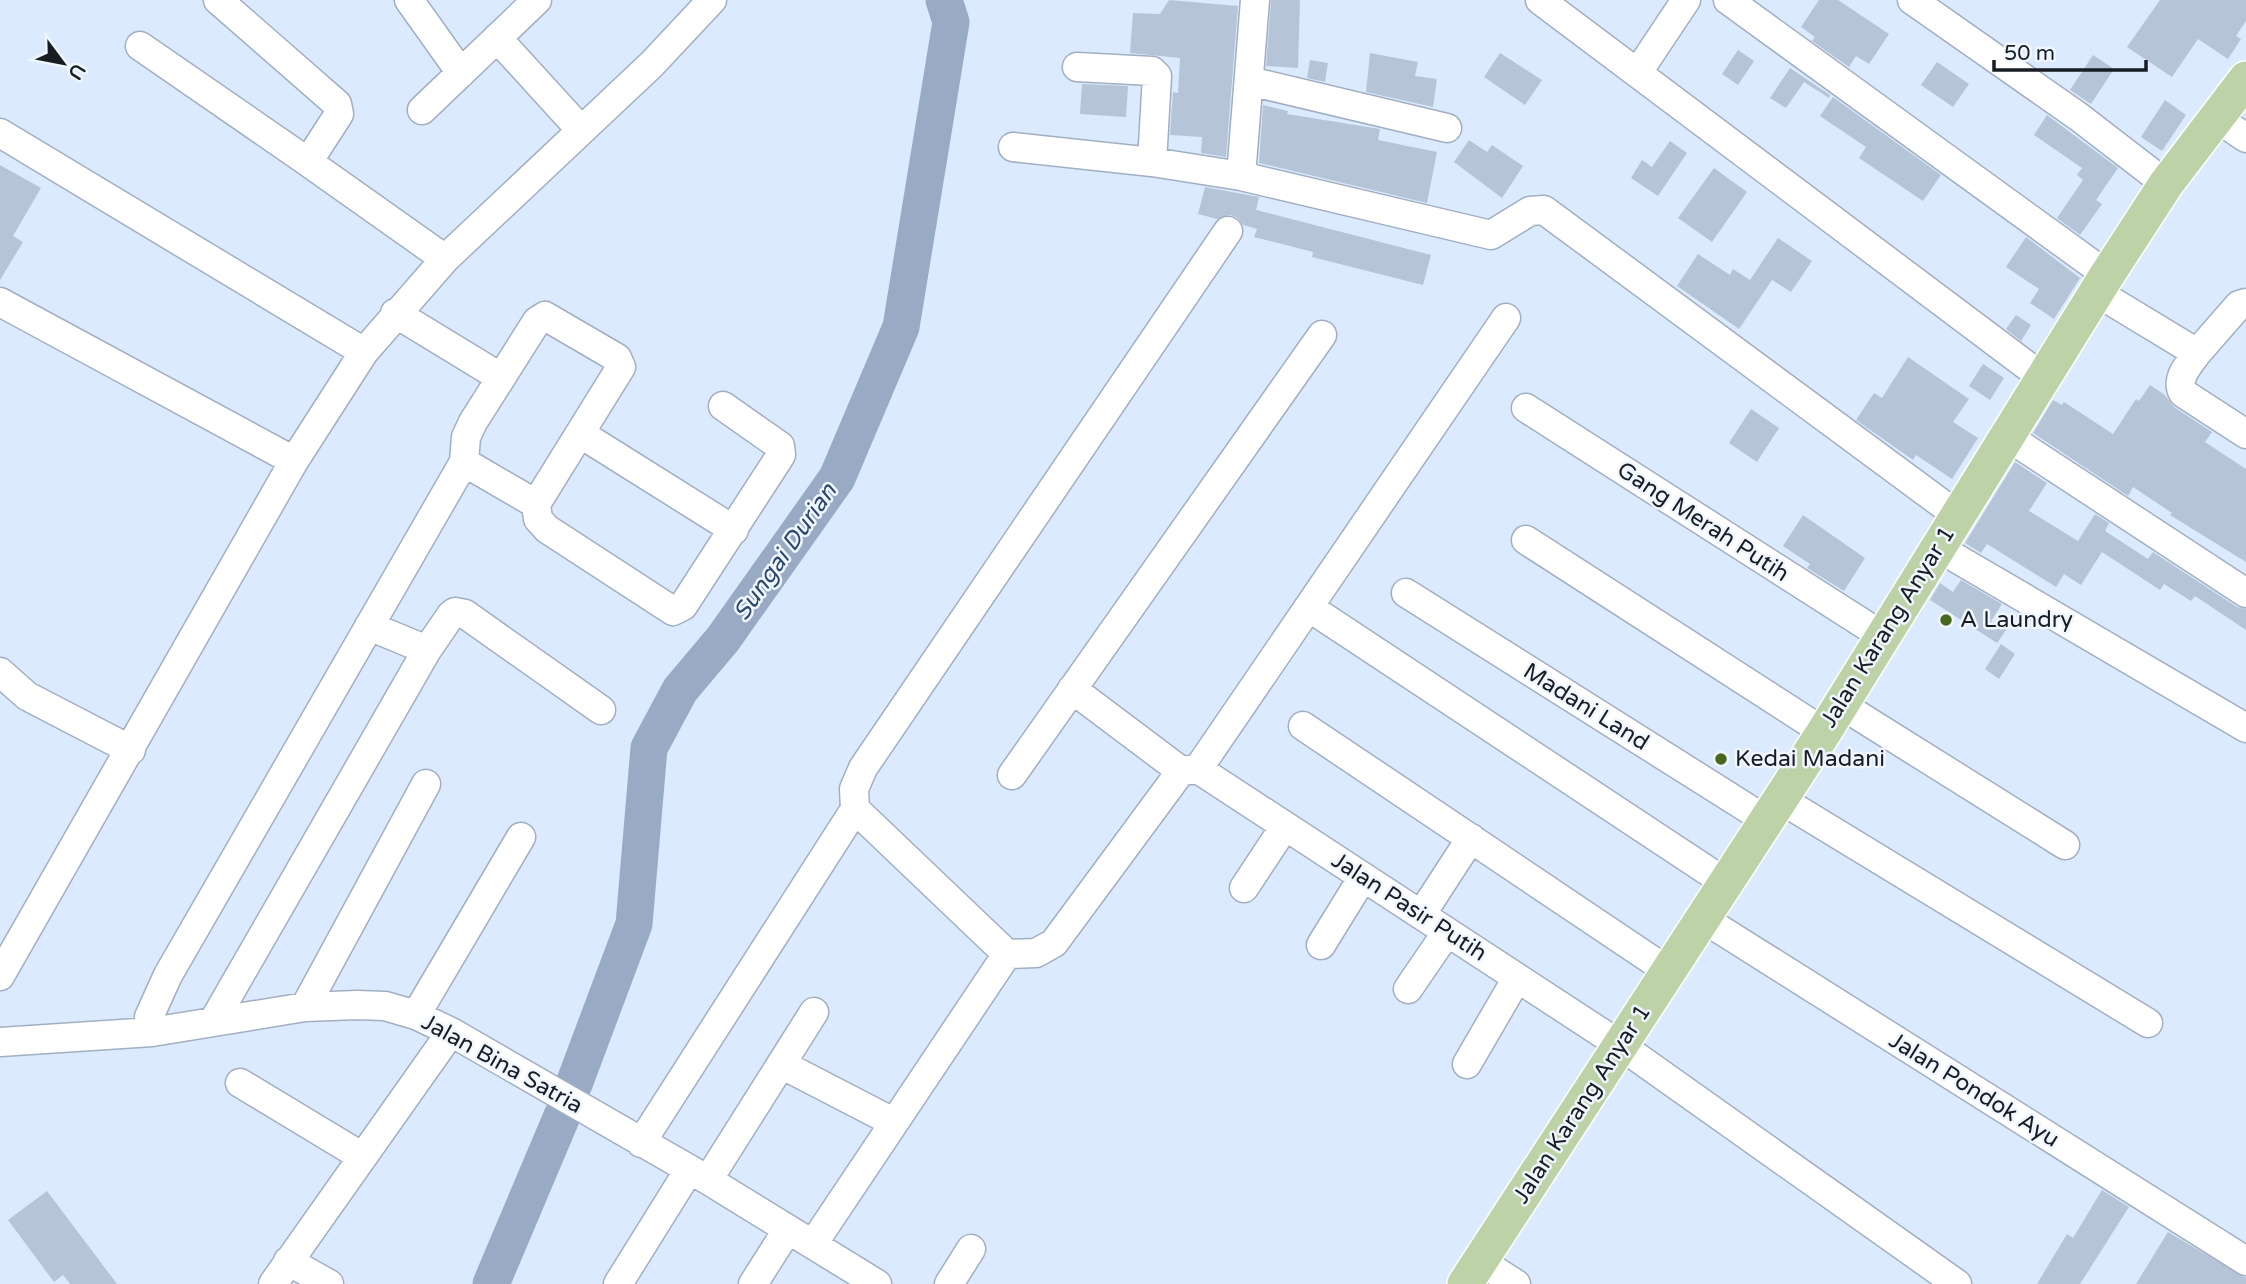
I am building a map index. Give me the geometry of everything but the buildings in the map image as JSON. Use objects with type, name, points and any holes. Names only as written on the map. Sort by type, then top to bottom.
[{"type":"main road","name":"Jalan Karang Anyar 1","points":[[1473,1272],[1832,718],[1881,635],[2008,437],[2042,377],[2166,184],[2246,79]]},
{"type":"street","points":[[218,0],[337,104],[339,114],[308,162]]},
{"type":"street","points":[[409,0],[461,73]]},
{"type":"street","points":[[422,110],[537,0]]},
{"type":"street","points":[[0,976],[294,461],[364,352],[395,313],[445,259],[652,64],[712,0]]},
{"type":"street","points":[[1540,0],[2042,377]]},
{"type":"street","points":[[1638,72],[1685,0]]},
{"type":"street","points":[[1728,0],[2197,353]]},
{"type":"street","points":[[1912,0],[2079,117],[2166,184]]},
{"type":"street","points":[[1241,176],[1254,1]]},
{"type":"street","points":[[497,38],[580,129]]},
{"type":"street","points":[[141,46],[445,259]]},
{"type":"street","points":[[1077,67],[1141,68],[1157,76],[1152,162]]},
{"type":"street","points":[[1249,81],[1447,128]]},
{"type":"street","points":[[2218,118],[2246,138]]},
{"type":"street","points":[[0,133],[364,352]]},
{"type":"street","points":[[1013,147],[1152,162],[1241,176],[1491,235],[1530,211],[1544,210],[1957,515]]},
{"type":"street","points":[[641,1143],[855,809],[854,789],[863,768],[1228,231]]},
{"type":"street","points":[[0,302],[294,461]]},
{"type":"street","points":[[2246,303],[2239,304],[2197,353],[2181,376],[2180,387],[2183,393],[2246,434]]},
{"type":"street","points":[[395,313],[500,377]]},
{"type":"street","points":[[152,1032],[149,1017],[168,975],[464,462],[466,437],[500,377],[537,321],[545,316],[617,358],[621,367],[582,434],[536,504],[538,519],[547,529],[673,611],[683,606],[734,530],[782,450],[723,406]]},
{"type":"street","points":[[855,809],[1007,954],[1036,953],[1054,943],[1190,770],[1310,608],[1506,318]]},
{"type":"street","points":[[1012,775],[1322,335]]},
{"type":"street","name":"Gang Merah Putih","points":[[1527,408],[1881,635]]},
{"type":"street","points":[[582,434],[734,530]]},
{"type":"street","points":[[2008,437],[2246,593]]},
{"type":"street","points":[[464,462],[536,504]]},
{"type":"street","points":[[1526,540],[1832,718],[2065,845]]},
{"type":"street","points":[[1937,547],[2246,728]]},
{"type":"street","name":"Madani Land","points":[[1406,593],[1773,810],[2148,1023]]},
{"type":"street","points":[[1310,608],[1726,883]]},
{"type":"street","points":[[213,1022],[427,650],[451,615],[460,612],[601,710]]},
{"type":"street","points":[[369,626],[427,650]]},
{"type":"street","points":[[0,672],[27,696],[131,750]]},
{"type":"street","name":"Jalan Pasir Putih","points":[[1072,689],[1190,770],[1285,826],[1619,1045],[1957,1284]]},
{"type":"street","points":[[1303,726],[1668,971]]},
{"type":"street","points":[[305,1007],[426,784]]},
{"type":"street","points":[[1244,888],[1285,826]]},
{"type":"street","points":[[416,1015],[521,836]]},
{"type":"street","points":[[1421,915],[1471,838]]},
{"type":"street","points":[[1321,945],[1363,877]]},
{"type":"street","name":"Jalan Pondok Ayu","points":[[1703,918],[2246,1261]]},
{"type":"street","points":[[1408,989],[1447,932]]},
{"type":"street","points":[[813,1244],[1007,954]]},
{"type":"street","points":[[1467,1064],[1517,978]]},
{"type":"street","name":"Jalan Bina Satria","points":[[0,1042],[152,1032],[305,1007],[385,1006],[416,1015],[451,1032],[699,1175],[877,1284]]},
{"type":"street","points":[[618,1284],[781,1064],[814,1012]]},
{"type":"street","points":[[329,1284],[281,1273],[451,1032]]},
{"type":"street","points":[[781,1064],[893,1122]]},
{"type":"street","points":[[240,1083],[361,1156]]},
{"type":"street","points":[[753,1284],[788,1228]]},
{"type":"street","points":[[949,1284],[971,1249]]},
{"type":"street","points":[[1473,1272],[1516,1284]]},
{"type":"waterway","name":"Sungai Durian","points":[[574,1084],[634,924],[649,748],[680,690],[723,639],[837,478],[901,327],[951,22],[944,0]]},
{"type":"waterway","name":"Sungai Durian","points":[[491,1284],[562,1116]]},
{"type":"place","name":"A Laundry","points":[[1946,620]]},
{"type":"place","name":"Kedai Madani","points":[[1721,759]]}]
